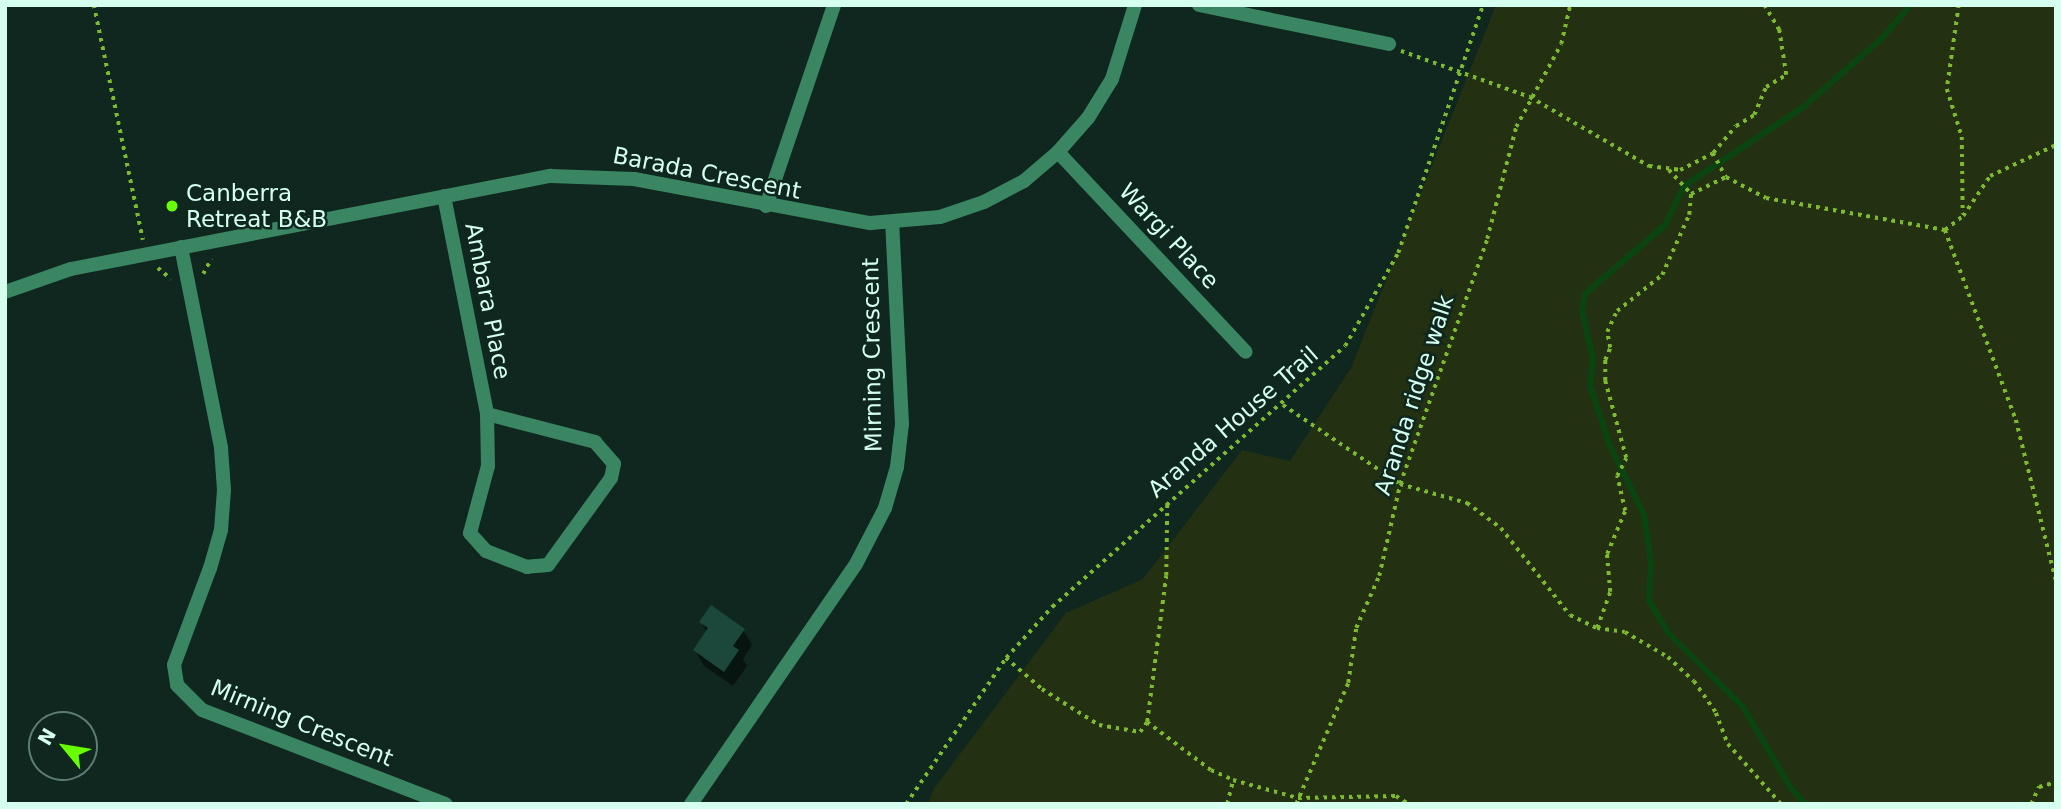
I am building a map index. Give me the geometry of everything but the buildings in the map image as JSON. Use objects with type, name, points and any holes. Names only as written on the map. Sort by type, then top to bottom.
[{"type":"street","points":[[766,206],[834,5]]},
{"type":"street","name":"Barada Crescent","points":[[5,292],[71,269],[551,176],[592,174],[826,218],[892,223],[940,216],[984,202],[1024,181],[1058,152],[1088,118],[1112,79],[1135,5]]},
{"type":"street","points":[[1199,5],[1389,44]]},
{"type":"street","name":"Wargi Place","points":[[1058,152],[1246,352]]},
{"type":"street","name":"Ambara Place","points":[[444,196],[487,414],[488,466],[470,533],[486,551],[527,566],[548,565],[611,478],[614,464],[609,452],[594,442],[487,414]]},
{"type":"street","name":"Mirning Crescent","points":[[691,804],[856,564],[885,508],[897,467],[901,424],[892,223]]},
{"type":"street","name":"Mirning Crescent","points":[[181,247],[221,448],[225,490],[221,530],[174,666],[177,685],[202,710],[446,804]]},
{"type":"path","points":[[94,5],[146,254]]},
{"type":"path","name":"Aranda House Trail","points":[[906,804],[1006,657],[1052,607],[1167,501],[1283,405],[1345,346],[1398,253],[1464,70],[1483,5]]},
{"type":"path","name":"Aranda ridge walk","points":[[1297,801],[1348,683],[1356,628],[1379,576],[1400,484],[1487,239],[1516,127],[1561,44],[1570,5]]},
{"type":"path","points":[[1389,44],[1410,57],[1464,70],[1530,97],[1609,140],[1631,158],[1669,170],[1680,170],[1713,153],[1736,125],[1754,116],[1766,87],[1786,75],[1779,30],[1764,5]]},
{"type":"path","points":[[1959,5],[1947,89],[1962,137],[1963,216]]},
{"type":"path","points":[[1713,153],[1726,177],[1766,198],[1945,230],[1963,216],[1990,176],[2056,145]]},
{"type":"path","points":[[1597,628],[1610,592],[1607,554],[1625,511],[1617,476],[1626,458],[1605,381],[1605,360],[1610,348],[1607,332],[1617,312],[1662,275],[1689,215],[1691,194],[1669,170]]},
{"type":"path","points":[[1691,194],[1726,177]]},
{"type":"path","points":[[1945,230],[2016,420],[2056,580]]},
{"type":"path","points":[[1283,405],[1400,484],[1467,502],[1501,528],[1570,615],[1597,628],[1642,640],[1694,681],[1716,713],[1728,744],[1781,804]]},
{"type":"path","points":[[1006,657],[1042,689],[1099,725],[1140,732],[1147,722],[1166,576],[1167,501]]},
{"type":"path","points":[[1147,722],[1210,770],[1297,801],[1396,796],[1409,804]]},
{"type":"path","points":[[1227,804],[1233,780]]},
{"type":"path","points":[[2031,804],[2039,787],[2056,782]]},
{"type":"green space","points":[[1496,5],[2056,5],[2056,804],[928,804],[933,790],[1066,613],[1143,579],[1242,450],[1290,461],[1351,368]]},
{"type":"waterway","points":[[1805,804],[1790,787],[1743,707],[1669,634],[1649,601],[1651,562],[1644,515],[1610,446],[1590,385],[1593,359],[1582,311],[1585,294],[1665,225],[1684,186],[1802,108],[1881,39],[1911,5]]},
{"type":"place","name":"Canberra Retreat B&B","points":[[172,206]]}]
